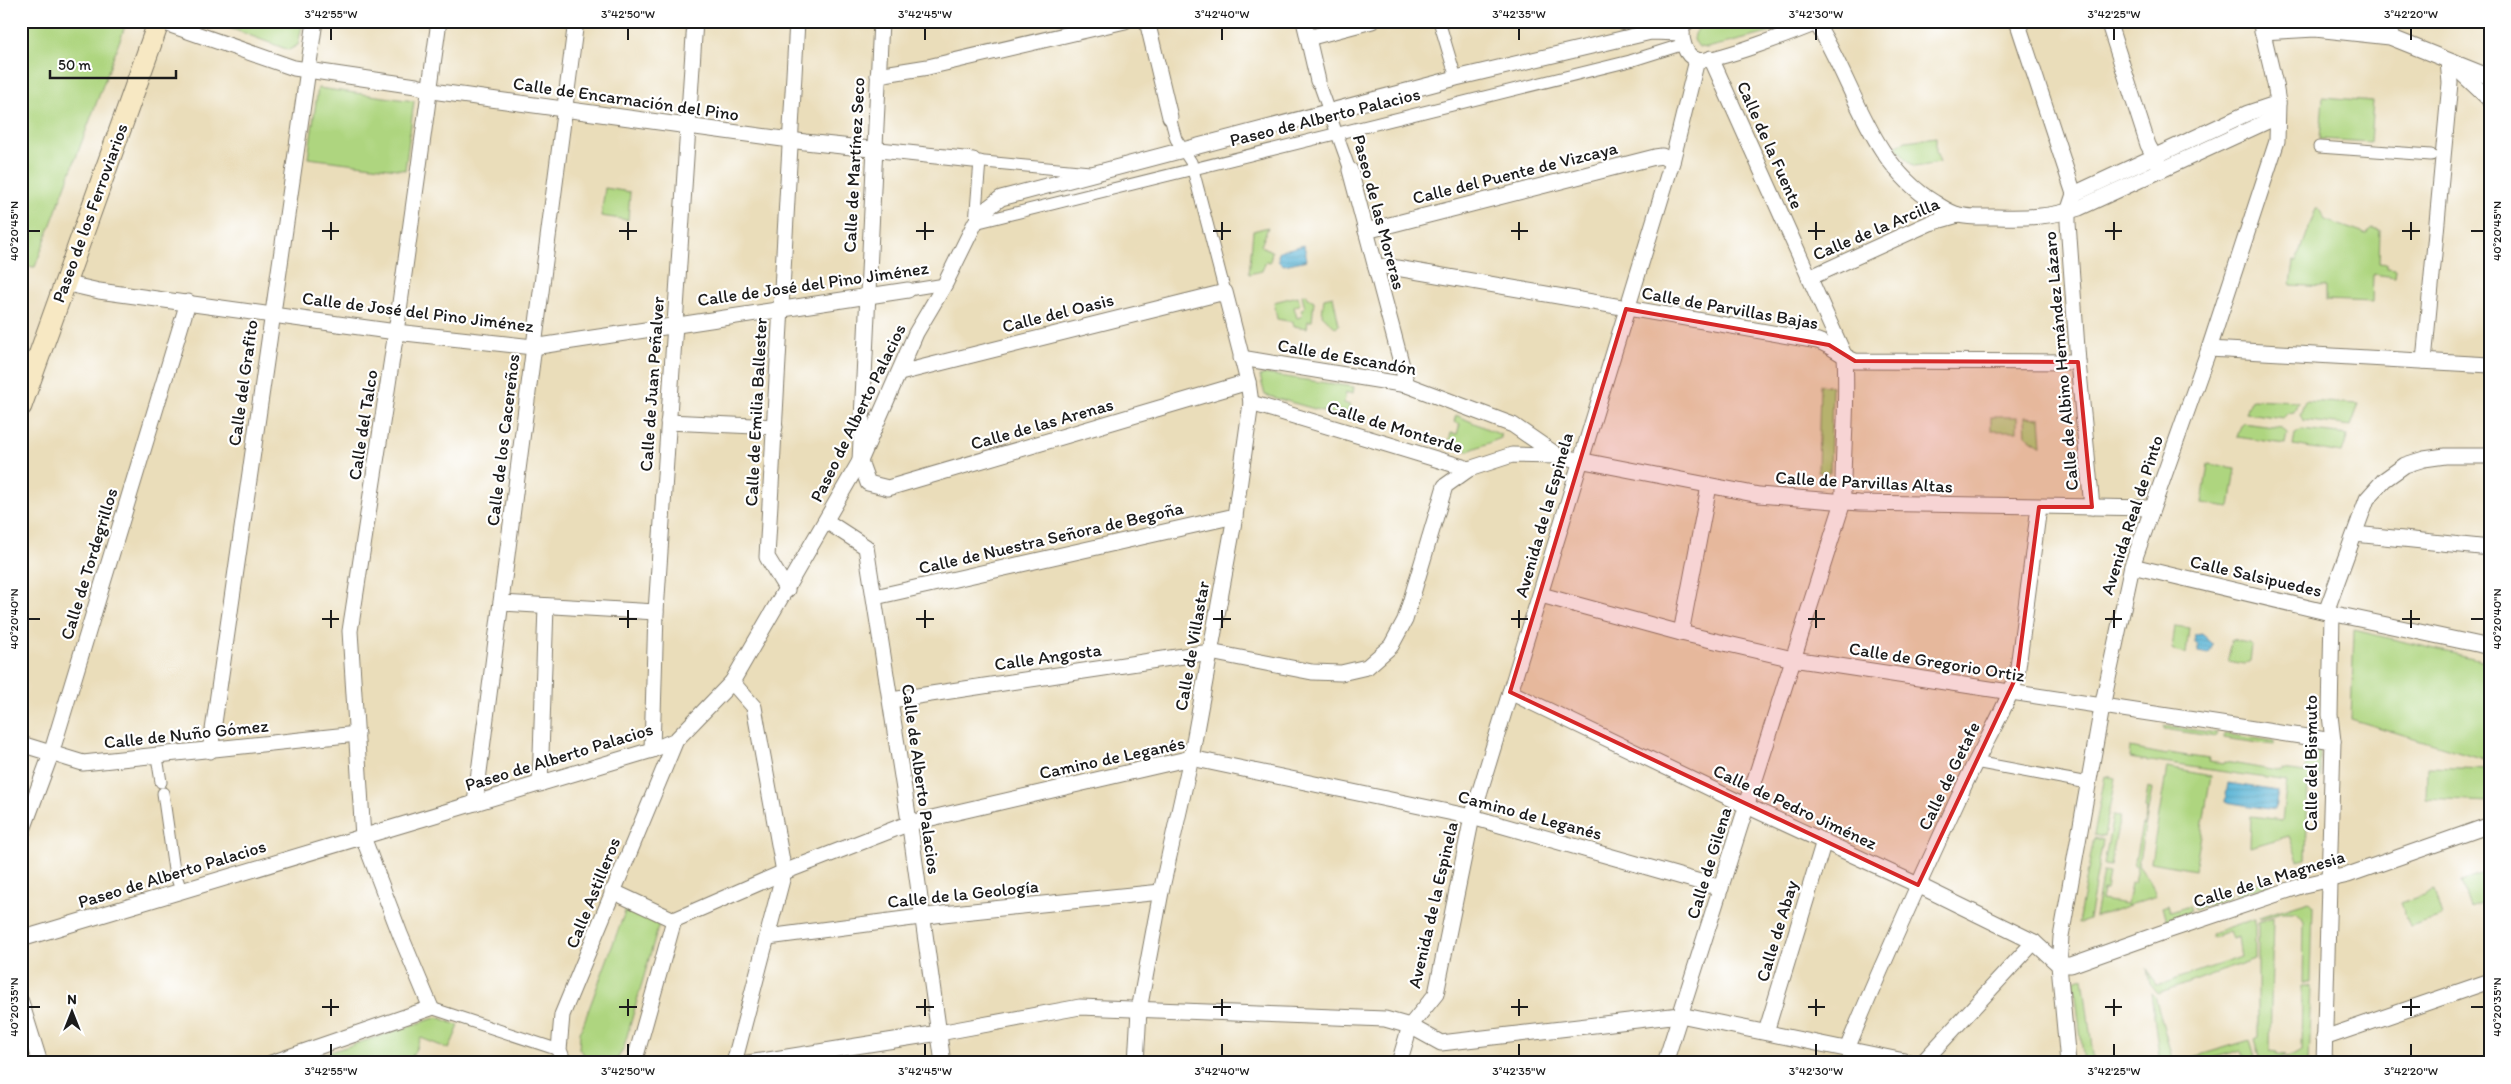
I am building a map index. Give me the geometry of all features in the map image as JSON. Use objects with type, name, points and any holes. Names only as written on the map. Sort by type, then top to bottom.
[{"type":"main road","name":"Paseo de los Ferroviarios","points":[[21,406],[159,21]]},
{"type":"street","name":"Calle de Encarnación del Pino","points":[[159,21],[294,68],[416,86],[430,91],[790,140],[977,161],[1097,172]]},
{"type":"street","name":"Calle del Grafito","points":[[210,751],[315,21]]},
{"type":"street","name":"Calle del Talco","points":[[431,1008],[400,934],[363,836],[350,631],[396,332],[439,21]]},
{"type":"street","name":"Calle de los Cacereños","points":[[475,803],[576,21]]},
{"type":"street","name":"Calle de Juan Peñalver","points":[[652,750],[656,612],[695,21]]},
{"type":"street","name":"Calle de Emilia Ballester","points":[[787,590],[766,558],[797,21]]},
{"type":"street","name":"Calle de Martínez Seco","points":[[860,461],[866,295],[880,21]]},
{"type":"street","points":[[878,75],[928,67],[1125,21]]},
{"type":"street","points":[[1147,21],[1176,139],[1184,150],[1193,170],[1225,292]]},
{"type":"street","name":"Paseo de las Moreras","points":[[1304,21],[1318,81],[1350,170],[1407,385]]},
{"type":"street","points":[[1308,38],[1372,21]]},
{"type":"street","points":[[1439,21],[1456,78]]},
{"type":"street","points":[[2017,21],[2074,194],[2068,212]]},
{"type":"street","points":[[2108,21],[2153,157],[2162,170]]},
{"type":"street","points":[[2390,37],[2393,21]]},
{"type":"street","points":[[1704,59],[1774,39],[1818,22],[1859,111],[1895,170],[1927,198],[1958,215],[2034,218],[2068,212],[2270,120],[2278,103]]},
{"type":"street","points":[[2261,26],[2315,29],[2390,37],[2490,77]]},
{"type":"street","name":"Avenida Real de Pinto","points":[[2068,1063],[2058,965],[2061,937],[2102,707],[2132,566],[2150,508],[2209,349],[2277,141],[2278,103],[2261,26]]},
{"type":"street","name":"Paseo de Alberto Palacios","points":[[21,939],[652,750],[676,740],[732,682],[860,461],[916,333],[945,284],[975,223],[988,208],[1001,198],[1650,27],[1685,33]]},
{"type":"street","name":"Paseo de Alberto Palacios","points":[[975,223],[1657,54],[1685,33]]},
{"type":"street","name":"Calle de la Fuente","points":[[1685,33],[1690,56],[1704,59],[1845,357]]},
{"type":"street","name":"Avenida de la Espinela","points":[[1399,1063],[1410,1026],[1436,994],[1472,817],[1541,595],[1579,460],[1704,59]]},
{"type":"street","points":[[2450,62],[2473,86],[2490,100]]},
{"type":"street","points":[[2424,361],[2450,83],[2450,62]]},
{"type":"street","points":[[2074,194],[2248,113],[2278,103]]},
{"type":"street","points":[[2319,147],[2431,154]]},
{"type":"street","name":"Calle del Puente de Vizcaya","points":[[1366,231],[1655,157],[1662,156],[1672,162]]},
{"type":"street","points":[[975,223],[977,161]]},
{"type":"street","name":"Calle de Albino Hernández Lázaro","points":[[2068,212],[2078,362],[2092,507]]},
{"type":"street","name":"Calle de la Arcilla","points":[[1809,278],[1930,223],[1958,215]]},
{"type":"street","name":"Calle de Parvillas Bajas","points":[[1376,268],[1385,266],[1818,341],[1855,361],[2078,362]]},
{"type":"street","name":"Calle de José del Pino Jiménez","points":[[64,283],[99,291],[272,313],[396,332],[533,347],[945,284]]},
{"type":"street","name":"Calle de Villastar","points":[[1136,1063],[1139,1010],[1161,892],[1191,758],[1235,516],[1251,403],[1248,382],[1225,292]]},
{"type":"street","name":"Calle del Oasis","points":[[900,373],[1225,292]]},
{"type":"street","name":"Calle de Tordegrillos","points":[[21,835],[51,754],[188,302]]},
{"type":"street","points":[[2209,349],[2490,366]]},
{"type":"street","name":"Calle de Gilena","points":[[1665,1063],[1843,502],[1845,357]]},
{"type":"street","name":"Calle de Escandón","points":[[1241,358],[1407,385],[1512,426],[1558,456],[1579,460]]},
{"type":"street","name":"Calle de las Arenas","points":[[860,461],[868,482],[888,488],[1248,382]]},
{"type":"street","name":"Calle de Monterde","points":[[1251,403],[1469,469],[1512,454],[1558,456]]},
{"type":"street","points":[[668,422],[775,428]]},
{"type":"street","name":"Calle Salsipuedes","points":[[2132,566],[2329,613],[2368,499],[2384,480],[2405,465],[2445,456],[2490,456]]},
{"type":"street","name":"Calle de Parvillas Altas","points":[[1579,460],[1759,495],[1843,502],[2150,508]]},
{"type":"street","name":"Calle Angosta","points":[[891,700],[1210,652],[1312,672],[1341,673],[1367,667],[1391,646],[1405,620],[1445,486],[1469,469]]},
{"type":"street","points":[[1681,633],[1708,486]]},
{"type":"street","name":"Calle de Getafe","points":[[1847,1049],[1918,885],[2018,675],[2040,507]]},
{"type":"street","name":"Calle de Nuestra Señora de Begoña","points":[[875,598],[1235,516]]},
{"type":"street","name":"Calle de Alberto Palacios","points":[[826,521],[866,547],[910,823],[943,1063]]},
{"type":"street","points":[[2355,534],[2490,548]]},
{"type":"street","name":"Calle de Gregorio Ortiz","points":[[1541,595],[1681,633],[1793,659],[2333,741]]},
{"type":"street","points":[[501,603],[656,612]]},
{"type":"street","points":[[540,784],[546,606]]},
{"type":"street","points":[[2329,613],[2490,647]]},
{"type":"street","name":"Calle del Bismuto","points":[[2324,1063],[2333,741],[2330,715],[2329,613]]},
{"type":"street","points":[[732,682],[754,707],[784,872],[734,1063]]},
{"type":"street","name":"Calle de Pedro Jiménez","points":[[1510,692],[2034,942],[2058,965]]},
{"type":"street","name":"Calle de Nuño Gómez","points":[[21,744],[83,763],[357,734]]},
{"type":"street","name":"Calle Astilleros","points":[[562,1056],[562,1015],[676,740]]},
{"type":"street","points":[[157,756],[174,870],[181,890]]},
{"type":"street","name":"Camino de Leganés","points":[[674,920],[784,872],[910,823],[1191,758],[1472,817],[1721,888]]},
{"type":"street","points":[[1975,762],[2088,783]]},
{"type":"street","name":"Calle de la Magnesia","points":[[2058,965],[2071,965],[2182,925],[2304,886],[2329,880],[2490,825]]},
{"type":"street","name":"Calle de Abay","points":[[1766,1032],[1824,841]]},
{"type":"street","points":[[612,891],[674,920],[634,1063]]},
{"type":"street","name":"Calle de la Geología","points":[[768,937],[922,917],[1161,892]]},
{"type":"street","points":[[1922,1063],[2034,942]]},
{"type":"street","points":[[2324,1038],[2490,981]]},
{"type":"street","points":[[21,1002],[40,1063]]},
{"type":"street","points":[[748,1063],[939,1033],[1080,1007],[1385,1018],[1410,1026],[1441,1043],[1680,1015],[1914,1063]]},
{"type":"street","points":[[270,1063],[297,1059],[431,1008],[562,1056]]},
{"type":"street","points":[[297,1059],[319,1063]]},
{"type":"highlighted area","points":[[1626,309],[1829,345],[1855,361],[2078,362],[2092,507],[2039,507],[2017,675],[1918,885],[1510,692]]},
{"type":"green space","points":[[21,21],[127,21],[35,267],[21,266]]},
{"type":"green space","points":[[211,21],[303,21],[298,45],[289,50]]},
{"type":"green space","points":[[1720,21],[1794,21],[1789,28],[1707,48],[1699,47],[1694,40],[1697,31],[1707,24]]},
{"type":"green space","points":[[318,88],[414,101],[405,170],[308,158]]},
{"type":"green space","points":[[2323,97],[2373,101],[2370,142],[2320,139]]},
{"type":"green space","points":[[1936,137],[1936,152],[1940,163],[1914,167],[1895,146],[1906,141]]},
{"type":"green space","points":[[605,188],[630,192],[628,220],[601,216]]},
{"type":"green space","points":[[2316,209],[2319,209],[2325,220],[2365,234],[2373,228],[2380,230],[2379,263],[2387,264],[2387,268],[2396,269],[2395,277],[2373,274],[2372,302],[2326,300],[2326,287],[2291,285],[2294,261],[2297,261]]},
{"type":"green space","points":[[1268,227],[1261,246],[1272,251],[1270,262],[1266,261],[1262,271],[1249,274],[1253,231]]},
{"type":"green space","points":[[1307,294],[1307,297],[1314,301],[1312,321],[1308,321],[1307,328],[1293,326],[1293,322],[1277,319],[1274,302],[1298,296],[1300,304],[1294,307],[1297,318],[1303,316],[1301,309],[1305,308],[1302,295]]},
{"type":"green space","points":[[1333,296],[1339,325],[1336,328],[1322,315],[1324,298]]},
{"type":"green space","points":[[1265,374],[1354,387],[1353,393],[1346,393],[1344,403],[1350,405],[1347,418],[1265,395],[1260,376]]},
{"type":"green space","points":[[1820,385],[1832,386],[1830,473],[1818,472]]},
{"type":"green space","points":[[2251,399],[2298,401],[2294,412],[2288,413],[2283,418],[2246,413]]},
{"type":"green space","points":[[2305,401],[2359,404],[2351,426],[2303,420],[2300,415]]},
{"type":"green space","points":[[1456,415],[1501,435],[1501,438],[1468,451],[1448,446],[1451,433],[1457,434],[1460,424],[1454,422]]},
{"type":"green space","points":[[1991,417],[2017,417],[2017,431],[1991,431]]},
{"type":"green space","points":[[2025,417],[2040,418],[2042,446],[2026,436]]},
{"type":"green space","points":[[2242,423],[2282,428],[2287,433],[2285,444],[2237,437]]},
{"type":"green space","points":[[2302,430],[2348,435],[2342,453],[2293,445],[2295,434]]},
{"type":"green space","points":[[2208,464],[2236,468],[2230,507],[2202,503]]},
{"type":"green space","points":[[2175,626],[2189,628],[2186,654],[2172,649]]},
{"type":"green space","points":[[2354,630],[2490,662],[2490,761],[2351,719]]},
{"type":"green space","points":[[2231,640],[2249,643],[2252,646],[2250,661],[2245,664],[2228,661]]},
{"type":"green space","points":[[2164,726],[2217,733],[2217,737],[2164,729]]},
{"type":"green space","points":[[2224,734],[2274,741],[2274,745],[2224,738]]},
{"type":"green space","points":[[2309,747],[2320,749],[2320,777],[2308,781],[2306,859],[2298,861],[2289,836],[2250,847],[2251,816],[2282,820],[2287,781],[2129,758],[2130,748],[2167,755],[2168,753],[2209,759],[2208,762],[2224,764],[2225,762],[2283,772],[2283,770],[2305,773]]},
{"type":"green space","points":[[2427,767],[2490,769],[2490,802],[2426,799]]},
{"type":"green space","points":[[2167,768],[2211,776],[2195,870],[2151,862]]},
{"type":"green space","points":[[2105,776],[2115,778],[2104,837],[2094,835]]},
{"type":"green space","points":[[2148,787],[2152,789],[2138,865],[2152,885],[2156,896],[2095,917],[2103,872],[2109,873],[2106,890],[2103,890],[2101,900],[2127,904],[2131,883],[2134,883],[2137,867],[2134,866],[2147,810],[2145,809]]},
{"type":"green space","points":[[2113,815],[2120,816],[2110,866],[2104,865]]},
{"type":"green space","points":[[2094,838],[2103,840],[2089,919],[2078,923]]},
{"type":"green space","points":[[2490,872],[2490,901],[2470,908],[2461,882]]},
{"type":"green space","points":[[2268,880],[2270,885],[2235,896],[2234,891]]},
{"type":"green space","points":[[2434,891],[2442,917],[2410,927],[2401,903]]},
{"type":"green space","points":[[2228,893],[2230,898],[2195,910],[2194,905]]},
{"type":"green space","points":[[2309,901],[2313,905],[2311,983],[2303,983],[2304,921],[2296,912],[2282,912],[2260,919],[2259,917]]},
{"type":"green space","points":[[2169,905],[2171,912],[2189,906],[2191,911],[2167,920],[2163,907]]},
{"type":"green space","points":[[627,906],[660,920],[623,1050],[617,1059],[591,1062],[579,1049],[580,1033]]},
{"type":"green space","points":[[2273,917],[2270,1050],[2277,1051],[2277,1054],[2286,1055],[2272,1063],[2261,1063],[2254,1039],[2258,1037],[2258,922]]},
{"type":"green space","points":[[2255,919],[2255,959],[2158,994],[2150,984],[2147,968],[2156,986],[2241,957],[2238,937],[2232,939],[2229,932],[2212,938],[2211,934]]},
{"type":"green space","points":[[2083,977],[2094,1063],[2084,1063],[2074,980]]},
{"type":"green space","points":[[2302,986],[2311,986],[2308,1063],[2278,1063],[2301,1050]]},
{"type":"green space","points":[[2151,993],[2155,996],[2172,1058],[2165,1063],[2160,1063]]},
{"type":"green space","points":[[438,1017],[459,1026],[449,1049],[421,1038],[409,1063],[334,1063],[320,1058],[321,1055]]},
{"type":"green space","points":[[2250,1040],[2257,1063],[2248,1063],[2246,1056],[2243,1057],[2241,1050],[2196,1063],[2173,1063]]},
{"type":"water","points":[[1304,245],[1307,260],[1284,265],[1279,262],[1278,256],[1280,251]]},
{"type":"water","points":[[2202,634],[2213,644],[2209,654],[2198,652],[2198,645],[2194,642],[2195,635]]},
{"type":"water","points":[[2228,783],[2278,791],[2275,810],[2225,802]]}]
